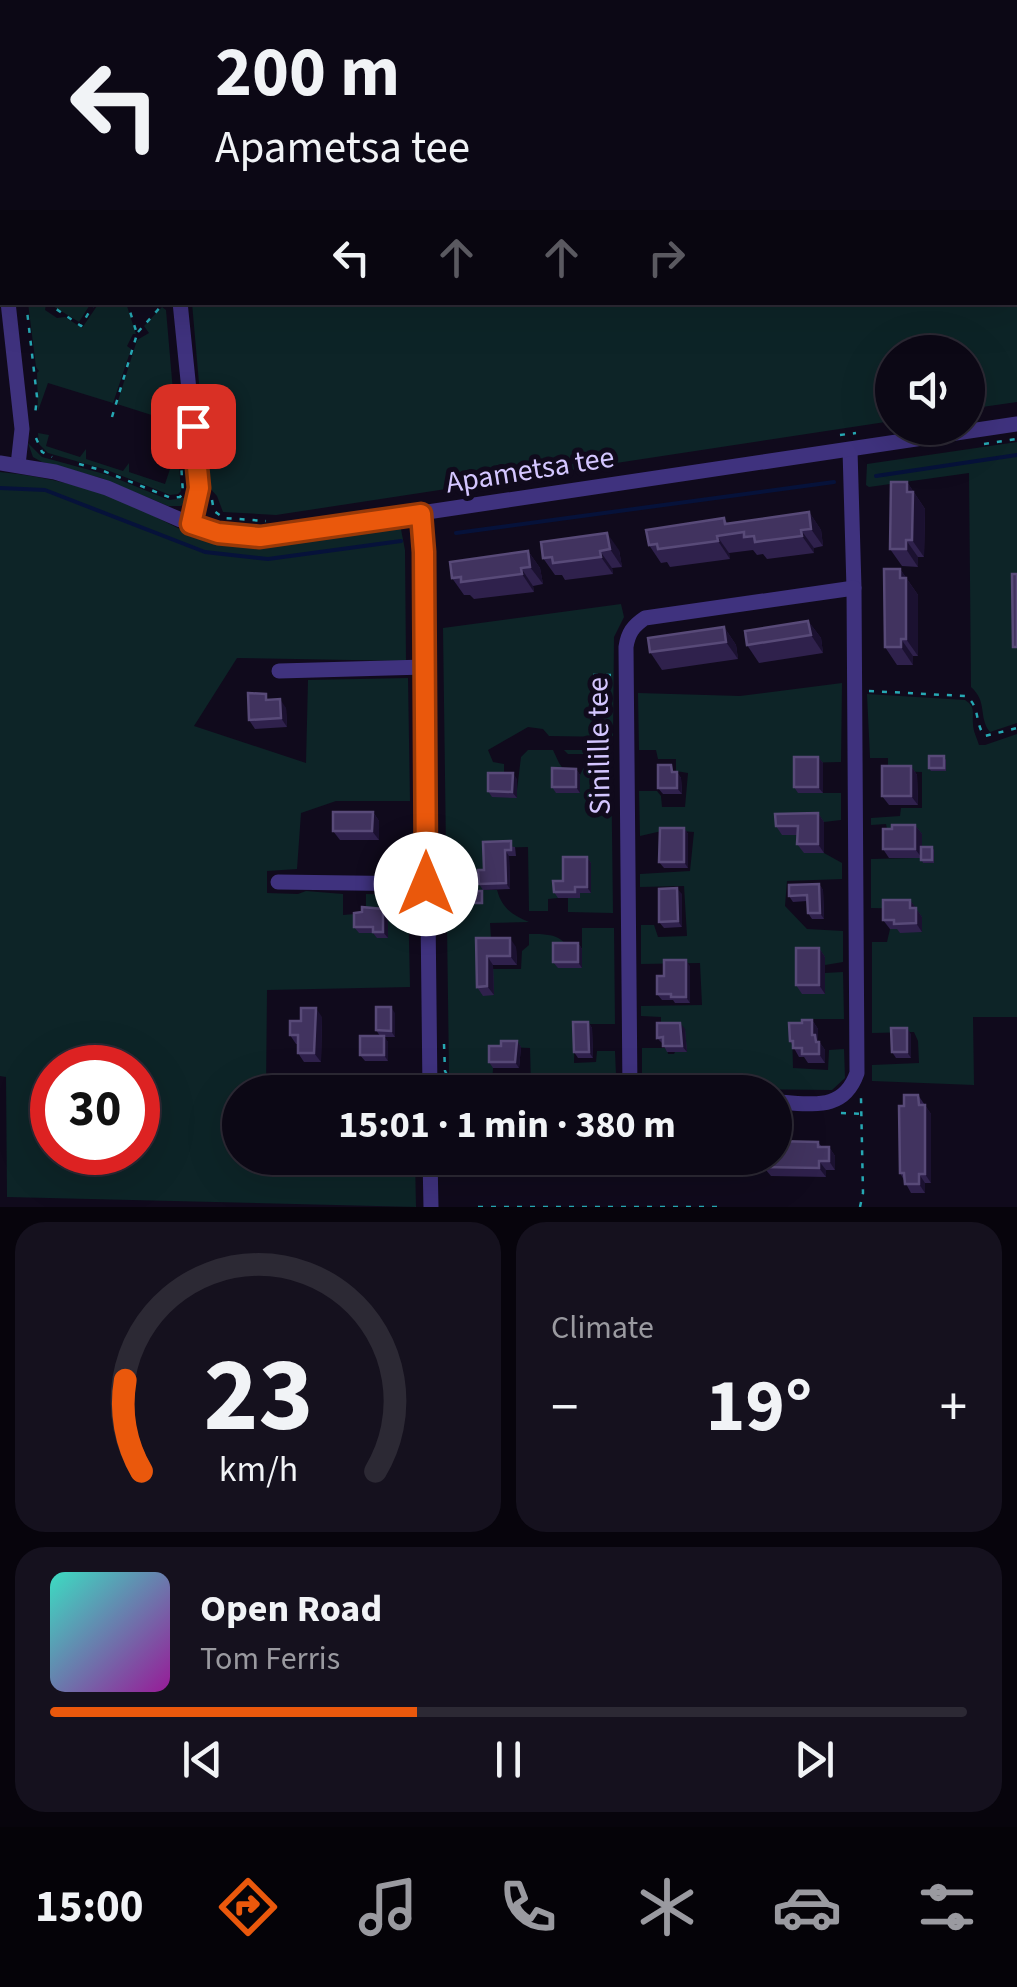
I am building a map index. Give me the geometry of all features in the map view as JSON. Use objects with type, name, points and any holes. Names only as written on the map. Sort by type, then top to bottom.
[{"type":"street","points":[[8,305],[22,428],[18,465]]},
{"type":"street","points":[[180,305],[199,494],[191,524]]},
{"type":"street","name":"Apametsa tee","points":[[0,463],[107,488],[218,533],[260,537],[1017,424]]},
{"type":"street","points":[[792,1102],[829,1103],[842,1098],[858,1073],[850,450]]},
{"type":"street","points":[[421,514],[430,1075]]},
{"type":"street","name":"Sinilille tee","points":[[625,1075],[628,634],[645,618],[854,588]]},
{"type":"street","points":[[279,670],[424,667]]},
{"type":"street","points":[[278,882],[426,884]]},
{"type":"street","points":[[430,1175],[431,1207]]},
{"type":"path","points":[[26,305],[37,396],[35,418]]},
{"type":"path","points":[[50,305],[81,326],[94,305]]},
{"type":"path","points":[[128,305],[137,334]]},
{"type":"path","points":[[112,417],[137,334],[161,305]]},
{"type":"path","points":[[36,436],[42,452],[56,458]]},
{"type":"path","points":[[985,444],[1017,439]]},
{"type":"path","points":[[72,462],[171,498]]},
{"type":"path","points":[[199,494],[212,497],[214,511],[224,518],[274,521]]},
{"type":"path","points":[[594,674],[616,675]]},
{"type":"path","points":[[854,690],[965,696],[976,706],[981,732],[986,736],[1017,728]]},
{"type":"path","points":[[860,1207],[861,1094]]},
{"type":"path","points":[[478,1207],[724,1207]]},
{"type":"green space","points":[[28,305],[46,305],[45,310],[57,318],[65,317],[82,328],[98,305],[127,305],[136,334],[127,346],[131,349],[113,403],[48,383],[38,411]]},
{"type":"green space","points":[[51,305],[90,305],[79,322]]},
{"type":"green space","points":[[192,305],[1017,305],[1017,402],[985,407],[985,335],[875,335],[875,424],[276,515],[223,512],[208,486]]},
{"type":"green space","points":[[162,307],[166,310],[176,426],[162,427],[161,418],[117,404],[137,340],[149,333],[144,326]]},
{"type":"green space","points":[[38,433],[49,435],[46,446],[80,457],[86,449],[86,459],[123,471],[129,463],[129,472],[165,484],[175,454],[167,451],[170,440],[177,437],[181,491],[170,495],[107,470],[48,453],[39,444]]},
{"type":"green space","points":[[1017,442],[1017,723],[990,732],[979,698],[971,687],[969,473],[869,487],[867,464]]},
{"type":"green space","points":[[28,443],[42,457],[108,475],[169,500],[190,497],[181,506],[168,506],[101,478],[42,462],[33,457]]},
{"type":"green space","points":[[0,472],[54,480],[106,495],[192,534],[232,544],[280,544],[400,524],[405,550],[406,661],[237,658],[194,726],[306,763],[308,680],[408,678],[410,801],[336,801],[301,813],[297,869],[267,871],[267,893],[343,894],[343,915],[366,913],[366,894],[408,895],[410,987],[267,990],[266,1075],[222,1075],[222,1175],[415,1175],[416,1207],[7,1197],[6,1077],[0,1076]]},
{"type":"green space","points":[[621,604],[624,617],[614,637],[613,737],[549,736],[543,729],[528,727],[488,750],[493,762],[504,764],[504,779],[516,798],[521,757],[528,750],[553,750],[580,793],[580,775],[584,767],[594,766],[594,754],[568,754],[564,750],[611,750],[613,913],[568,912],[568,898],[591,893],[568,887],[558,887],[558,898],[548,899],[548,911],[529,911],[528,847],[488,848],[483,890],[497,890],[508,910],[529,922],[490,923],[493,969],[521,969],[522,951],[529,945],[529,934],[562,940],[582,967],[582,928],[614,928],[615,1024],[575,1024],[574,1063],[596,1062],[597,1051],[615,1051],[616,1075],[531,1075],[530,1048],[506,1047],[494,1052],[493,1075],[449,1073],[443,628]]},
{"type":"green space","points":[[842,683],[841,762],[799,763],[798,793],[841,793],[841,820],[824,822],[804,835],[842,863],[842,879],[787,881],[785,906],[807,929],[843,931],[843,962],[825,965],[825,973],[843,972],[844,1019],[805,1019],[804,1029],[792,1029],[793,1068],[828,1070],[829,1050],[844,1049],[845,1078],[832,1090],[792,1090],[792,1075],[642,1075],[642,1048],[667,1048],[668,1054],[674,1054],[686,1052],[686,1043],[661,1029],[661,1017],[641,1016],[641,1006],[702,1005],[700,963],[641,964],[641,925],[654,925],[658,937],[687,936],[684,886],[640,887],[640,874],[690,871],[694,832],[666,830],[640,836],[639,791],[657,791],[662,807],[685,807],[688,773],[676,771],[676,759],[658,759],[656,750],[639,750],[638,693],[740,696]]},
{"type":"green space","points":[[867,694],[965,700],[972,708],[979,745],[1017,734],[1017,1017],[973,1017],[974,1085],[872,1081],[872,1065],[919,1063],[914,1032],[872,1033],[872,942],[887,942],[890,929],[900,929],[916,909],[871,908],[871,859],[915,858],[889,838],[886,824],[871,825],[871,818],[900,816],[901,808],[922,808],[922,772],[888,771],[888,758],[870,758]]},
{"type":"building","points":[[891,482],[907,482],[907,492],[913,492],[912,540],[906,540],[906,549],[890,549]]},
{"type":"building","points":[[809,512],[811,529],[801,530],[802,536],[755,542],[754,536],[744,537],[744,532],[717,536],[718,541],[658,549],[657,544],[649,545],[646,530],[724,518],[725,524]]},
{"type":"building","points":[[607,533],[610,549],[600,551],[601,557],[553,563],[552,557],[543,558],[541,542]]},
{"type":"building","points":[[528,551],[530,567],[521,568],[522,574],[461,582],[461,577],[452,578],[450,562]]},
{"type":"building","points":[[884,569],[900,569],[900,578],[906,578],[906,639],[901,639],[901,647],[885,647]]},
{"type":"building","points":[[1012,574],[1017,574],[1017,647],[1013,647]]},
{"type":"building","points":[[808,621],[811,635],[747,645],[745,631]]},
{"type":"building","points":[[724,627],[726,642],[650,652],[648,638]]},
{"type":"building","points":[[248,693],[266,694],[266,700],[280,699],[281,718],[249,720]]},
{"type":"building","points":[[929,756],[944,756],[944,768],[929,768]]},
{"type":"building","points":[[794,757],[818,757],[818,787],[794,787]]},
{"type":"building","points":[[658,765],[671,765],[672,772],[677,772],[677,788],[658,788]]},
{"type":"building","points":[[882,766],[911,766],[911,796],[882,796]]},
{"type":"building","points":[[552,768],[576,769],[576,787],[552,787]]},
{"type":"building","points":[[488,773],[513,773],[512,792],[488,791]]},
{"type":"building","points":[[333,812],[373,812],[372,831],[333,831]]},
{"type":"building","points":[[818,813],[818,844],[797,844],[798,826],[776,826],[775,814]]},
{"type":"building","points":[[892,825],[915,825],[915,849],[883,849],[883,829],[892,829]]},
{"type":"building","points":[[660,828],[684,828],[684,862],[659,862]]},
{"type":"building","points":[[511,841],[511,850],[505,850],[506,883],[479,884],[478,870],[484,870],[483,842]]},
{"type":"building","points":[[921,847],[932,847],[932,860],[921,860]]},
{"type":"building","points":[[563,857],[587,857],[587,887],[575,887],[575,892],[554,892],[553,881],[563,881]]},
{"type":"building","points":[[819,884],[820,913],[808,913],[807,895],[789,896],[789,885]]},
{"type":"building","points":[[677,888],[678,921],[659,922],[659,889]]},
{"type":"building","points":[[472,891],[482,891],[482,903],[472,903]]},
{"type":"building","points":[[883,900],[910,900],[910,908],[916,908],[916,923],[883,920]]},
{"type":"building","points":[[362,907],[383,909],[383,932],[373,932],[373,927],[354,927],[354,913],[362,912]]},
{"type":"building","points":[[476,938],[510,938],[510,956],[487,956],[487,986],[477,987]]},
{"type":"building","points":[[553,943],[578,943],[578,962],[553,962]]},
{"type":"building","points":[[796,948],[819,948],[819,985],[796,985]]},
{"type":"building","points":[[664,960],[686,960],[686,997],[657,994],[657,976],[664,976]]},
{"type":"building","points":[[376,1007],[391,1007],[391,1031],[376,1030]]},
{"type":"building","points":[[301,1008],[316,1008],[314,1053],[298,1053],[298,1035],[290,1035],[290,1021],[301,1021]]},
{"type":"building","points":[[812,1020],[812,1035],[819,1042],[819,1054],[802,1054],[802,1048],[793,1048],[789,1023]]},
{"type":"building","points":[[573,1022],[588,1022],[589,1052],[574,1052]]},
{"type":"building","points":[[657,1023],[680,1023],[682,1046],[663,1046],[663,1037],[657,1038]]},
{"type":"building","points":[[891,1028],[907,1028],[907,1052],[892,1052]]},
{"type":"building","points":[[360,1036],[384,1036],[384,1055],[360,1055]]},
{"type":"building","points":[[501,1041],[517,1041],[515,1062],[489,1062],[489,1046],[501,1046]]},
{"type":"building","points":[[904,1095],[918,1095],[919,1105],[925,1105],[925,1174],[919,1174],[919,1184],[905,1184],[904,1173],[900,1173],[899,1106],[904,1106]]},
{"type":"building","points":[[792,1141],[818,1142],[818,1147],[829,1147],[829,1161],[819,1161],[819,1168],[792,1168]]},
{"type":"waterway","points":[[876,476],[1017,455]]},
{"type":"waterway","points":[[456,533],[834,482]]},
{"type":"waterway","points":[[0,488],[45,490],[205,552],[268,559],[401,541]]},
{"type":"route","points":[[193,426],[199,494],[191,524],[218,533],[260,537],[421,514],[426,884]]}]
